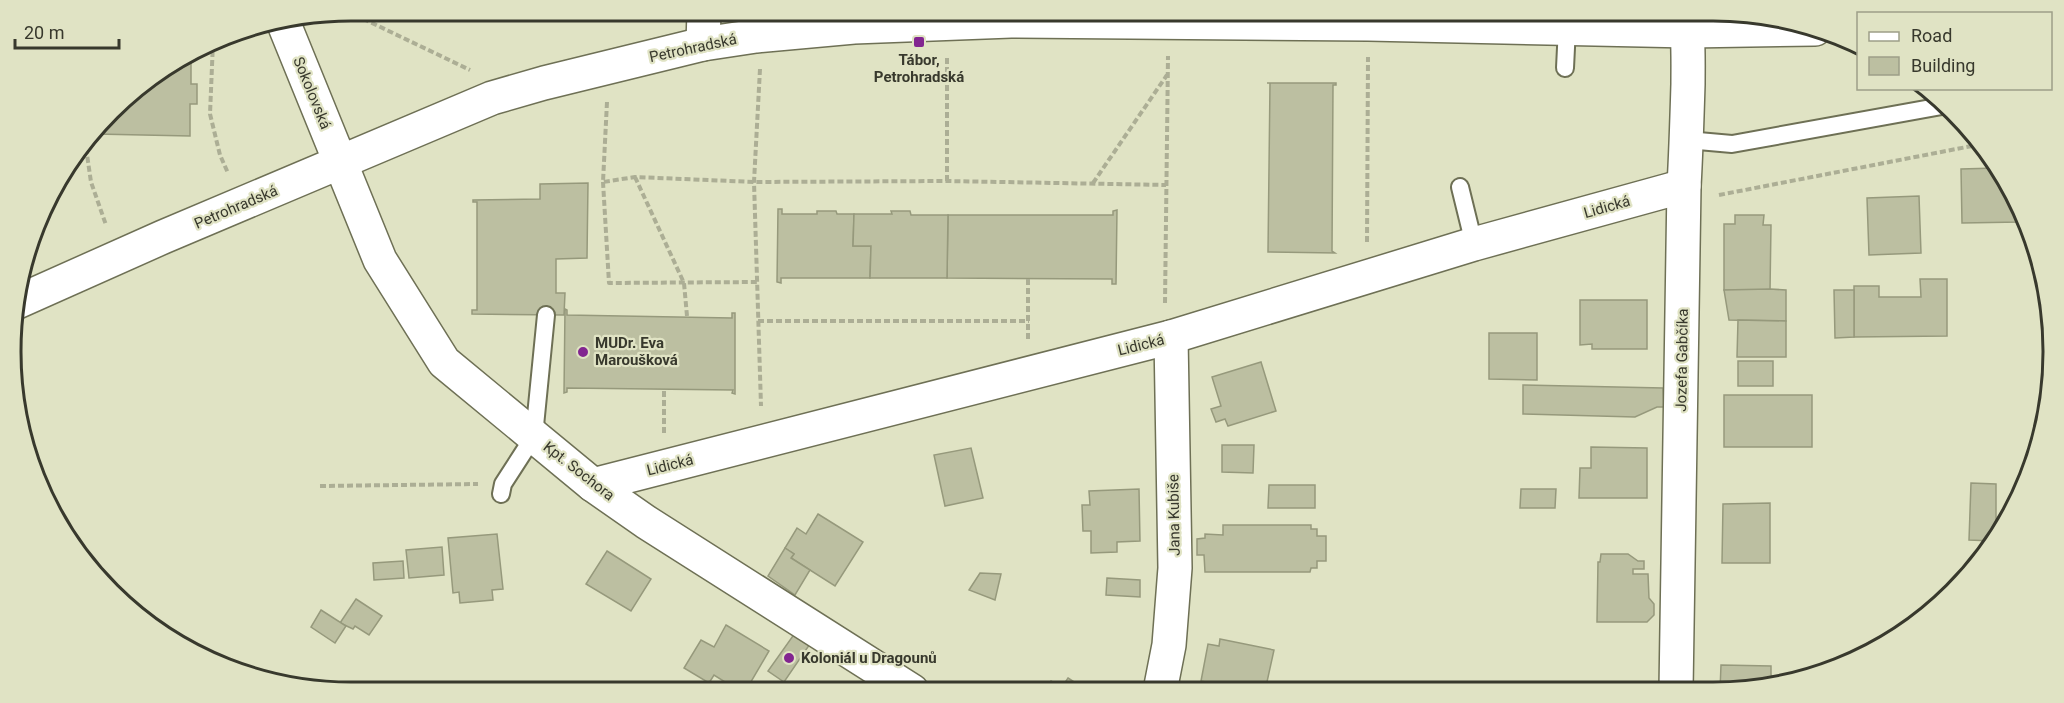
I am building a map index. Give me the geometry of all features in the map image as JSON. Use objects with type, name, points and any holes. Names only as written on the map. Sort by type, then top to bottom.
[{"type":"street","points":[[703,44],[704,21]]},
{"type":"street","name":"Petrohradská","points":[[25,299],[492,98],[703,44],[756,36],[940,21]]},
{"type":"street","name":"Petrohradská","points":[[1264,21],[1567,27],[1687,21],[1772,26]]},
{"type":"street","name":"Jozefa Gabčíka","points":[[1676,682],[1696,191],[1687,140],[1687,21]]},
{"type":"street","name":"Sokolovská","points":[[285,27],[340,162]]},
{"type":"street","name":"Kpt. Sochora","points":[[340,162],[380,260],[444,362],[593,484],[646,522],[898,682]]},
{"type":"street","name":"Lidická","points":[[593,484],[1168,325],[1474,244],[1696,191]]},
{"type":"street","name":"Jana Kubiše","points":[[1162,682],[1169,645],[1174,580],[1168,325]]},
{"type":"lane","points":[[1565,68],[1567,27]]},
{"type":"lane","points":[[1687,140],[1732,144],[1935,107]]},
{"type":"lane","points":[[1460,187],[1474,244]]},
{"type":"lane","points":[[502,489],[534,436],[546,315]]},
{"type":"path","points":[[368,21],[474,72]]},
{"type":"path","points":[[213,52],[210,114],[220,155],[229,174]]},
{"type":"path","points":[[946,181],[947,53]]},
{"type":"path","points":[[1168,54],[1166,185],[1168,325]]},
{"type":"path","points":[[761,57],[754,182],[761,413]]},
{"type":"path","points":[[1367,248],[1368,57]]},
{"type":"path","points":[[1092,183],[1168,74]]},
{"type":"path","points":[[608,91],[603,183],[609,283],[758,282]]},
{"type":"path","points":[[1696,191],[1971,146]]},
{"type":"path","points":[[87,153],[92,182],[106,227]]},
{"type":"path","points":[[603,183],[635,177],[754,182],[946,181],[1166,185]]},
{"type":"path","points":[[635,177],[684,283],[687,316]]},
{"type":"path","points":[[1028,279],[1028,342]]},
{"type":"path","points":[[758,321],[1029,321]]},
{"type":"path","points":[[664,389],[664,439]]},
{"type":"path","points":[[320,486],[502,489]]},
{"type":"building","points":[[191,62],[191,84],[197,84],[197,104],[190,104],[190,136],[103,134],[150,89]]},
{"type":"building","points":[[1270,83],[1336,83],[1333,85],[1332,251],[1335,253],[1268,252]]},
{"type":"building","points":[[1987,168],[1999,186],[2017,222],[1962,223],[1961,169]]},
{"type":"building","points":[[588,183],[587,258],[556,259],[556,293],[565,293],[564,315],[472,314],[472,310],[477,310],[477,202],[473,200],[540,199],[540,184]]},
{"type":"building","points":[[1919,196],[1921,253],[1869,255],[1867,198]]},
{"type":"building","points":[[778,209],[782,209],[782,214],[817,214],[817,211],[836,211],[837,214],[854,214],[853,246],[871,246],[870,278],[781,278],[781,283],[777,282]]},
{"type":"building","points":[[1117,210],[1116,284],[1112,284],[1112,279],[947,278],[948,215],[1113,215],[1113,211]]},
{"type":"building","points":[[891,211],[910,211],[911,215],[948,215],[947,278],[870,278],[871,246],[853,246],[854,214],[892,214]]},
{"type":"building","points":[[1735,215],[1764,215],[1763,225],[1771,225],[1770,291],[1724,290],[1724,224],[1735,224]]},
{"type":"building","points":[[1920,279],[1947,279],[1947,336],[1854,337],[1854,286],[1879,286],[1879,297],[1921,297]]},
{"type":"building","points":[[1724,290],[1786,290],[1786,321],[1729,320]]},
{"type":"building","points":[[1834,290],[1854,290],[1854,337],[1835,338]]},
{"type":"building","points":[[1580,300],[1647,300],[1647,349],[1592,349],[1592,344],[1580,345]]},
{"type":"building","points":[[565,309],[567,315],[732,318],[732,313],[735,313],[735,394],[732,393],[733,390],[567,388],[567,392],[564,393]]},
{"type":"building","points":[[1738,320],[1786,321],[1786,357],[1737,357]]},
{"type":"building","points":[[1489,333],[1537,333],[1537,380],[1489,379]]},
{"type":"building","points":[[1738,361],[1773,361],[1773,386],[1738,386]]},
{"type":"building","points":[[1261,362],[1276,411],[1228,426],[1225,419],[1216,422],[1211,409],[1221,406],[1212,377]]},
{"type":"building","points":[[1523,385],[1663,388],[1664,407],[1657,407],[1635,417],[1523,414]]},
{"type":"building","points":[[1724,395],[1812,395],[1812,447],[1724,447]]},
{"type":"building","points":[[1222,445],[1254,445],[1253,473],[1222,472]]},
{"type":"building","points":[[1591,447],[1647,448],[1647,498],[1579,498],[1580,468],[1591,468]]},
{"type":"building","points":[[971,448],[983,498],[945,506],[934,455]]},
{"type":"building","points":[[1971,483],[1996,484],[1997,520],[1983,541],[1969,540]]},
{"type":"building","points":[[1269,485],[1315,485],[1315,508],[1268,508]]},
{"type":"building","points":[[1139,489],[1140,541],[1117,542],[1117,552],[1091,553],[1091,531],[1083,531],[1082,505],[1090,505],[1089,491]]},
{"type":"building","points":[[1521,489],[1556,489],[1555,508],[1520,508]]},
{"type":"building","points":[[1770,503],[1770,563],[1722,563],[1723,504]]},
{"type":"building","points":[[818,514],[863,542],[835,586],[791,558],[794,554],[785,548],[797,528],[806,534]]},
{"type":"building","points":[[1223,525],[1311,525],[1311,529],[1317,529],[1317,536],[1326,536],[1326,561],[1317,561],[1317,568],[1311,568],[1310,572],[1205,572],[1204,555],[1197,555],[1197,539],[1205,538],[1205,534],[1223,535]]},
{"type":"building","points":[[497,534],[503,589],[492,590],[493,600],[460,603],[459,592],[453,593],[448,538]]},
{"type":"building","points":[[442,547],[444,575],[409,578],[406,550]]},
{"type":"building","points":[[785,548],[794,554],[791,558],[810,570],[795,595],[768,576]]},
{"type":"building","points":[[607,551],[651,579],[631,611],[586,584]]},
{"type":"building","points":[[1601,554],[1628,554],[1638,561],[1644,561],[1644,569],[1633,569],[1633,574],[1648,574],[1649,598],[1654,604],[1654,615],[1647,622],[1597,622],[1598,562],[1600,562]]},
{"type":"building","points":[[403,561],[404,578],[374,580],[373,563]]},
{"type":"building","points":[[980,573],[1001,574],[995,600],[969,590]]},
{"type":"building","points":[[1107,578],[1140,580],[1140,597],[1106,595]]},
{"type":"building","points":[[356,599],[382,616],[369,635],[355,626],[353,629],[340,623]]},
{"type":"building","points":[[321,610],[346,626],[335,643],[311,627]]},
{"type":"building","points":[[726,625],[769,651],[751,682],[725,682],[714,675],[707,682],[684,668],[701,640],[714,647]]},
{"type":"building","name":"Koloniál u Dragounů","points":[[795,633],[810,644],[784,682],[768,671]]},
{"type":"building","points":[[1220,639],[1274,650],[1267,682],[1201,681],[1208,644],[1219,646]]},
{"type":"building","points":[[1721,665],[1771,666],[1772,677],[1720,682]]},
{"type":"place","name":"Tábor, Petrohradská","points":[[919,42]]},
{"type":"place","name":"MUDr. Eva Maroušková","points":[[583,352]]},
{"type":"place","name":"Koloniál u Dragounů","points":[[789,658]]}]
